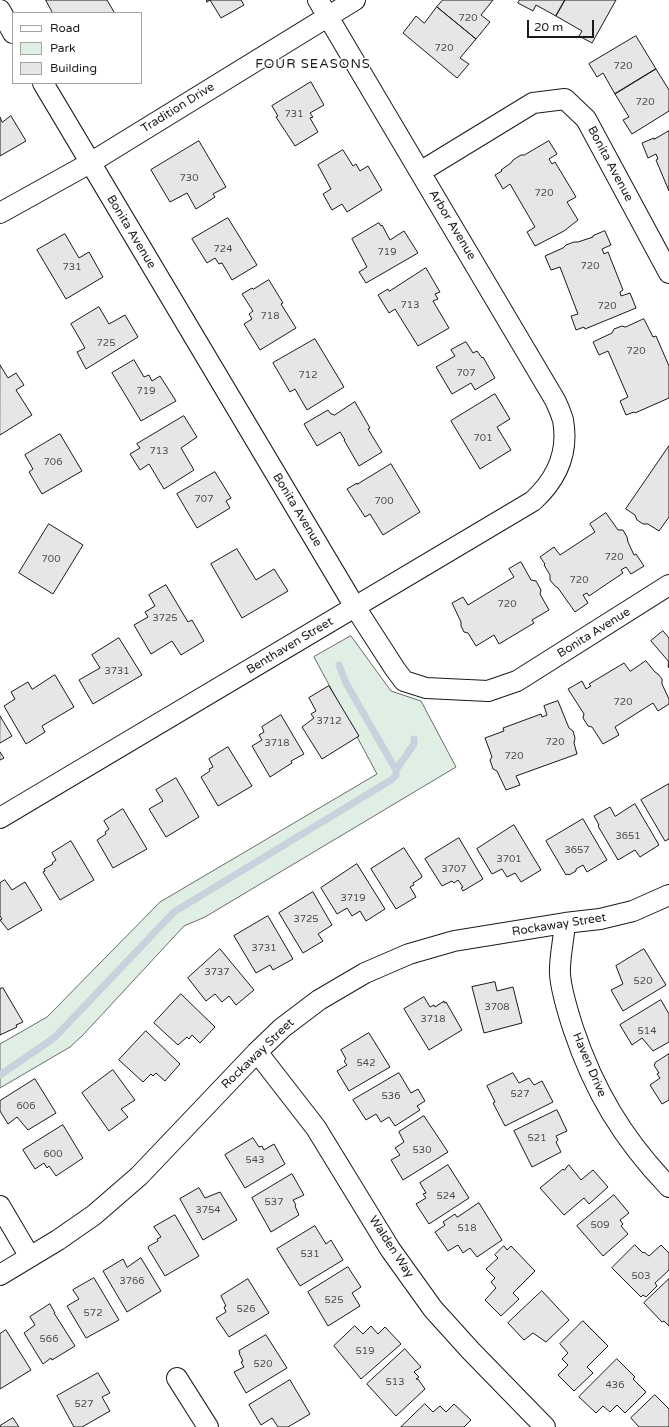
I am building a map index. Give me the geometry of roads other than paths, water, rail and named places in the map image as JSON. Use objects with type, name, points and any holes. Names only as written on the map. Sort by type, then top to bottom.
[{"type":"street","name":"Tradition Drive","points":[[0,213],[90,163],[323,8],[355,0]]},
{"type":"street","name":"Arbor Avenue","points":[[323,8],[555,400],[564,430],[562,457]]},
{"type":"street","points":[[0,10],[12,31]]},
{"type":"street","name":"Bonita Avenue","points":[[44,84],[355,607],[404,681],[426,688],[488,691],[517,681],[669,585]]},
{"type":"street","name":"Bonita Avenue","points":[[420,172],[533,103],[564,99],[586,119],[669,273]]},
{"type":"street","name":"Benthaven Street","points":[[0,818],[533,501],[545,490],[554,476],[562,457]]},
{"type":"street","name":"Rockaway Street","points":[[0,1275],[58,1240],[94,1215],[139,1176],[282,1028],[319,1000],[365,973],[408,954],[454,941],[565,923],[600,919],[633,911],[669,895]]},
{"type":"street","name":"Haven Drive","points":[[565,923],[560,974],[568,1013],[580,1051],[596,1088],[620,1128],[648,1165],[669,1187]]},
{"type":"street","name":"Walden Way","points":[[258,1052],[316,1128],[390,1249],[433,1309],[470,1351],[545,1427]]},
{"type":"street","points":[[0,1206],[30,1257]]},
{"type":"street","points":[[177,1378],[208,1427]]},
{"type":"waterway","points":[[0,1075],[57,1035],[174,912],[391,780],[396,775],[396,770],[346,683],[339,665]]},
{"type":"waterway","points":[[396,770],[414,744],[414,739]]},
{"type":"district","name":"FOUR SEASONS","points":[[313,65]]}]
